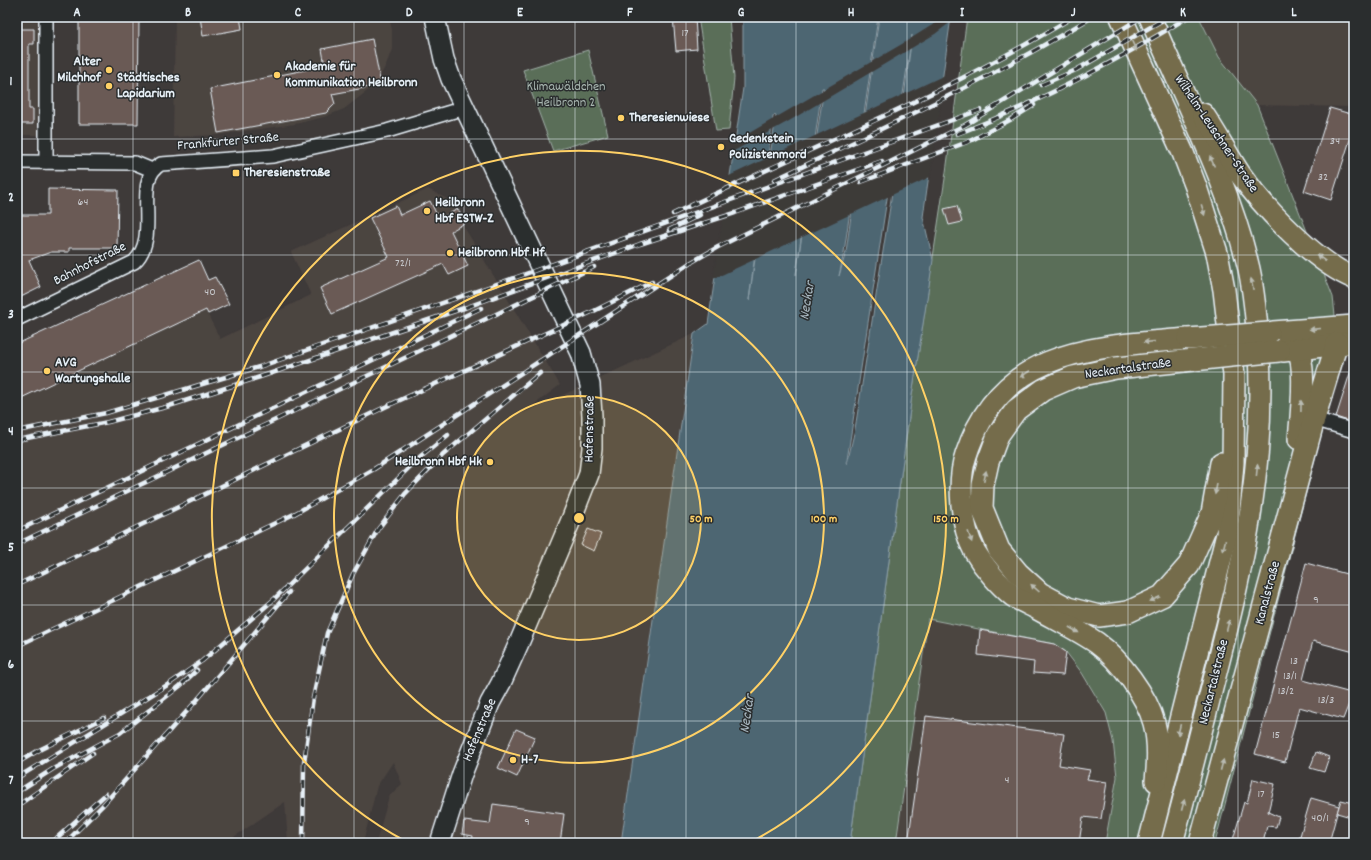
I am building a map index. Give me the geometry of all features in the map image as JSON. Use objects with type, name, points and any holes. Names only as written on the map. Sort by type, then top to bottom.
[{"type":"main road","points":[[435,17],[444,59],[464,108]]},
{"type":"main road","name":"Neckartalstraße","points":[[1121,17],[1183,153],[1196,187],[1217,253],[1228,325],[1234,396],[1233,463],[1227,534],[1152,834]]},
{"type":"main road","name":"Neckartalstraße","points":[[1150,17],[1224,187],[1242,243],[1254,297],[1261,405],[1260,441],[1255,484],[1232,609],[1172,843]]},
{"type":"main road","name":"Wilhelm-Leuschner-Straße","points":[[1170,65],[1240,174],[1264,204],[1314,252],[1343,274],[1354,278]]},
{"type":"main road","name":"Hafenstraße","points":[[440,843],[462,774],[490,704],[516,650],[589,474],[592,448],[590,385],[581,354],[536,256],[464,108]]},
{"type":"main road","name":"Neckartalstraße","points":[[1234,396],[1212,513],[1189,565],[1162,596],[1128,612],[1098,616],[1068,608],[1040,593],[1018,573],[999,550],[982,508],[983,485],[988,462],[998,434],[1016,410],[1043,390],[1073,377],[1116,368],[1184,361],[1354,326]]},
{"type":"main road","name":"Neckartalstraße","points":[[1152,834],[1158,760],[1154,723],[1143,698],[1122,666],[1098,644],[1013,596],[994,576],[975,551],[964,522],[961,494],[961,468],[970,441],[983,414],[1001,392],[1023,375],[1045,362],[1076,351],[1188,338],[1282,341]]},
{"type":"main road","points":[[1282,341],[1346,342]]},
{"type":"main road","points":[[1282,341],[1301,364],[1301,411],[1297,453],[1282,541]]},
{"type":"main road","name":"Kanalstraße","points":[[1200,843],[1314,419],[1346,342]]},
{"type":"street","points":[[46,17],[46,162]]},
{"type":"street","name":"Frankfurter Straße","points":[[152,170],[165,163],[253,159],[280,155],[387,131],[464,108]]},
{"type":"street","points":[[17,162],[135,163],[152,170]]},
{"type":"street","name":"Bahnhofstraße","points":[[17,319],[134,262],[140,257],[147,237],[148,180],[152,170]]},
{"type":"street","points":[[1314,419],[1354,431]]},
{"type":"shaded area","points":[[17,17],[39,17],[38,135],[17,135]]},
{"type":"shaded area","name":"Akademie für Kommunikation Heilbronn","points":[[175,17],[389,17],[392,30],[392,49],[386,65],[375,85],[344,109],[324,117],[295,124],[218,135],[173,137]]},
{"type":"shaded area","points":[[1157,17],[1354,17],[1354,107],[1257,105],[1219,57],[1200,18]]},
{"type":"shaded area","points":[[428,189],[447,199],[560,385],[522,414],[694,334],[621,843],[376,843],[389,796],[402,784],[393,762],[377,786],[363,843],[288,843],[285,802],[225,843],[17,843],[17,394],[204,307],[220,339],[311,295],[291,252]]},
{"type":"shaded area","points":[[928,619],[1054,644],[1066,652],[1082,673],[1106,713],[1113,741],[1117,777],[1105,843],[896,843]]},
{"type":"green space","points":[[698,17],[729,17],[734,78],[729,130],[716,131]]},
{"type":"green space","points":[[967,17],[1199,17],[1219,57],[1257,105],[1333,297],[1340,362],[1215,843],[1105,843],[1117,777],[1113,741],[1106,713],[1082,673],[1066,652],[1054,644],[928,619],[896,843],[850,843],[912,395],[946,172]]},
{"type":"green space","name":"Klimawäldchen Heilbronn 2","points":[[588,50],[608,135],[553,151],[523,70]]},
{"type":"water","name":"Neckar","points":[[743,17],[878,17],[844,252],[839,276],[846,252],[879,17],[951,17],[923,217],[933,260],[912,395],[850,843],[621,843],[694,334],[708,324],[743,88]],"holes":[[[912,35],[890,207],[855,429],[847,464]],[[822,88],[824,88],[796,275],[796,274]],[[774,115],[776,116],[749,300]]]},
{"type":"pier","points":[[945,17],[953,17],[952,21],[935,34],[789,121],[732,152],[734,142],[902,44]]},
{"type":"pier","points":[[945,75],[930,177],[713,279],[729,176]]},
{"type":"building","name":"Alter Milchhof","points":[[79,17],[139,17],[138,124],[79,124]]},
{"type":"building","points":[[200,17],[240,17],[242,29],[203,36]]},
{"type":"building","points":[[673,17],[695,17],[697,49],[676,51]]},
{"type":"building","points":[[17,29],[34,29],[34,44],[29,44],[29,109],[33,109],[33,124],[17,124]]},
{"type":"building","name":"Akademie für Kommunikation Heilbronn","points":[[372,39],[381,85],[332,94],[335,104],[326,113],[218,133],[210,89],[325,66],[322,49]]},
{"type":"building","points":[[1330,108],[1354,115],[1354,127],[1331,200],[1304,191]]},
{"type":"building","points":[[48,189],[118,190],[117,248],[69,248],[69,252],[51,252],[29,260],[41,287],[17,299],[17,215],[48,215]]},
{"type":"building","points":[[430,201],[439,219],[458,209],[465,223],[451,231],[468,266],[449,275],[443,264],[332,314],[320,288],[389,257],[370,218],[396,206],[400,215]]},
{"type":"building","points":[[957,206],[962,222],[949,225],[944,209]]},
{"type":"building","name":"AVG Wartungshalle","points":[[199,260],[208,280],[215,277],[229,304],[208,314],[206,310],[17,400],[17,344]]},
{"type":"building","points":[[1351,370],[1354,370],[1354,423],[1336,417]]},
{"type":"building","points":[[588,529],[601,534],[594,551],[581,545]]},
{"type":"building","points":[[1306,563],[1354,576],[1354,652],[1313,641],[1303,680],[1351,693],[1352,696],[1343,719],[1299,707],[1285,762],[1255,754]]},
{"type":"building","points":[[980,630],[1054,644],[1066,652],[1063,675],[1033,673],[1034,662],[978,655]]},
{"type":"building","points":[[926,716],[1064,734],[1059,765],[1090,770],[1087,779],[1107,782],[1101,819],[1083,817],[1079,843],[908,843]]},
{"type":"building","name":"H-7","points":[[516,729],[535,737],[517,777],[498,768]]},
{"type":"building","points":[[1316,752],[1329,757],[1324,772],[1310,768]]},
{"type":"building","points":[[1253,779],[1275,784],[1268,812],[1279,817],[1276,827],[1267,826],[1263,843],[1232,843],[1244,802],[1247,803]]},
{"type":"building","points":[[1311,798],[1339,806],[1329,843],[1298,843]]},
{"type":"building","points":[[1341,800],[1354,803],[1354,818],[1337,813]]},
{"type":"building","points":[[493,804],[564,814],[560,843],[472,843],[473,836],[462,834],[464,821],[490,824]]},
{"type":"railway","points":[[673,214],[926,96],[1025,45],[1073,17]]},
{"type":"railway","points":[[774,180],[975,82],[1092,17]]},
{"type":"railway","points":[[17,646],[294,514],[374,469],[690,263],[718,247],[965,125],[1142,17]]},
{"type":"railway","points":[[1041,85],[1076,70],[1168,17]]},
{"type":"railway","points":[[957,134],[1017,109],[1076,81],[1188,17]]},
{"type":"railway","points":[[861,182],[970,141],[1010,120],[1034,105]]},
{"type":"railway","points":[[17,431],[106,413],[259,367],[517,277],[980,110]]},
{"type":"railway","points":[[17,440],[108,422],[166,407],[260,377],[467,307],[640,244],[735,213],[882,161]]},
{"type":"railway","points":[[669,230],[700,215]]},
{"type":"railway","points":[[17,544],[594,267]]},
{"type":"railway","points":[[17,585],[385,407],[594,311],[652,282]]},
{"type":"railway","points":[[17,531],[481,308]]},
{"type":"railway","points":[[303,843],[304,763],[313,698],[327,633],[353,574],[378,529],[405,494],[443,455],[540,373]]},
{"type":"railway","points":[[17,778],[169,684],[202,661],[272,601],[417,460],[448,435]]},
{"type":"railway","points":[[65,843],[102,806],[197,700],[289,592]]},
{"type":"railway","points":[[17,792],[53,769],[120,733],[180,686],[197,670]]},
{"type":"railway","points":[[17,763],[41,749],[104,718]]},
{"type":"railway","points":[[17,806],[93,753]]},
{"type":"railway","points":[[51,843],[106,794]]},
{"type":"place","name":"Alter Milchhof","points":[[109,70]]},
{"type":"place","name":"Akademie für Kommunikation Heilbronn","points":[[277,75]]},
{"type":"place","name":"Städtisches Lapidarium","points":[[109,86]]},
{"type":"place","name":"Theresienwiese","points":[[621,118]]},
{"type":"place","name":"Gedenkstein Polizistenmord","points":[[721,147]]},
{"type":"place","name":"Theresienstraße","points":[[236,173]]},
{"type":"place","name":"Heilbronn Hbf ESTW-Z","points":[[427,211]]},
{"type":"place","name":"Heilbronn Hbf Hf","points":[[450,253]]},
{"type":"place","name":"AVG Wartungshalle","points":[[47,371]]},
{"type":"place","name":"Heilbronn Hbf Hk","points":[[490,462]]},
{"type":"place","name":"H-7","points":[[513,760]]}]
